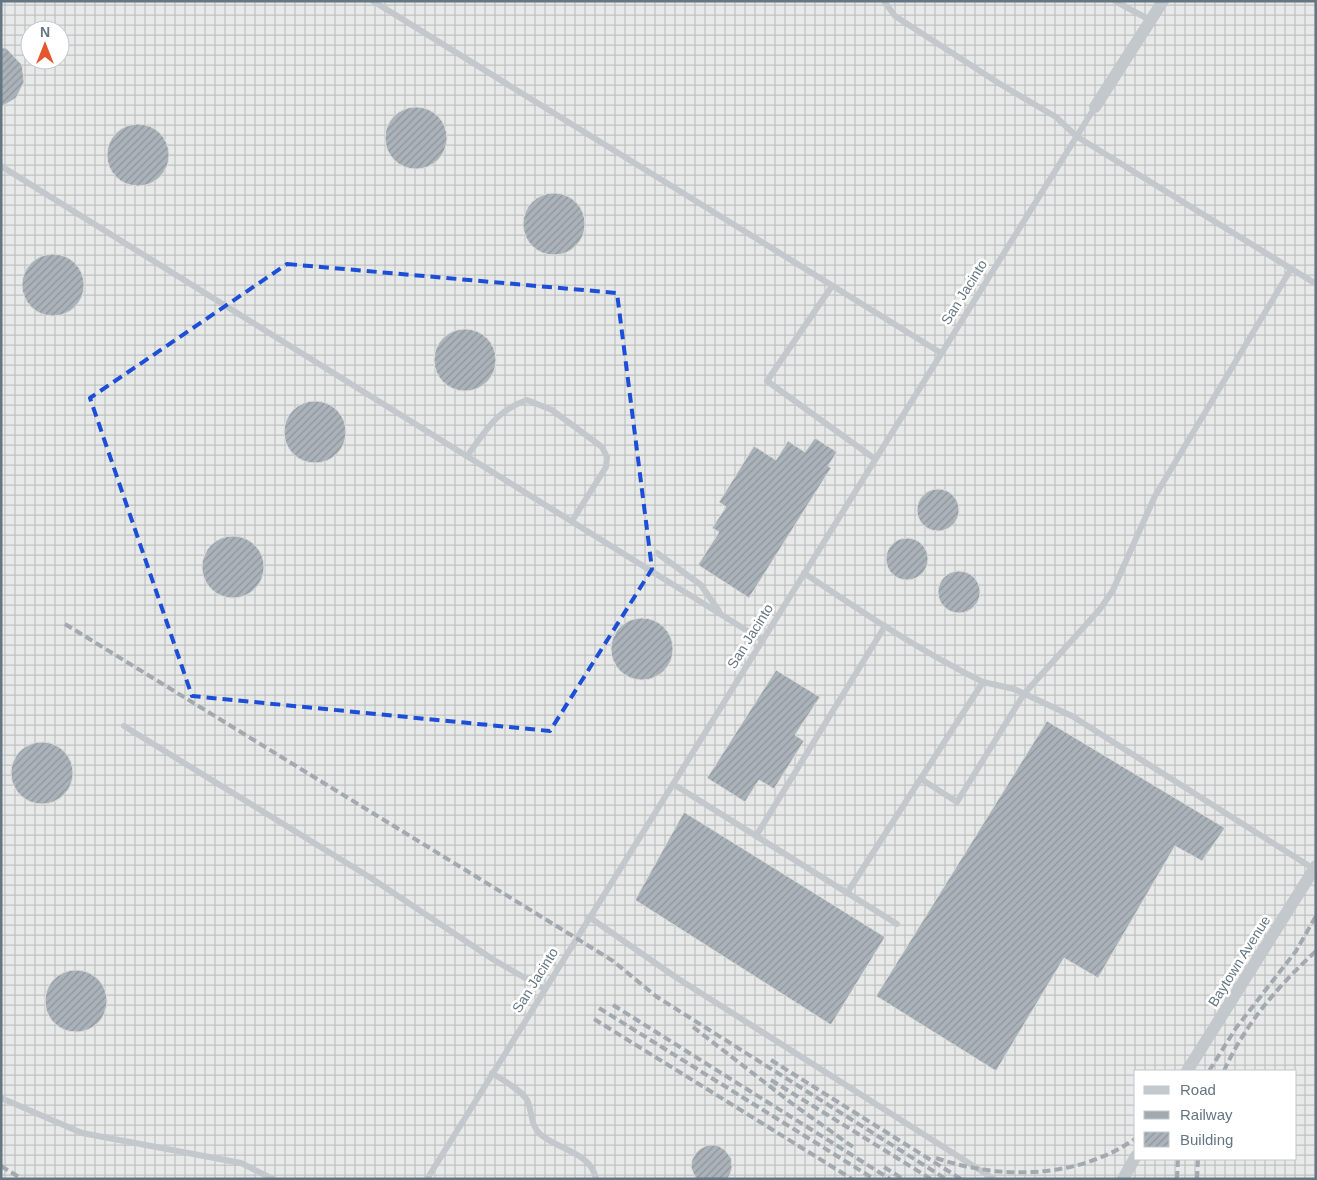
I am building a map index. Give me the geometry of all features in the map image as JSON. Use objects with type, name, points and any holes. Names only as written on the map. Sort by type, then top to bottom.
[{"type":"street","points":[[1095,107],[1163,1]]},
{"type":"street","name":"Baytown Avenue","points":[[1188,1070],[1315,868]]},
{"type":"street","points":[[1122,1179],[1134,1159]]},
{"type":"lane","points":[[373,1],[941,353]]},
{"type":"lane","points":[[884,1],[895,16],[1000,84],[1056,117],[1076,136],[1316,284]]},
{"type":"lane","points":[[1115,1],[1150,20]]},
{"type":"lane","name":"San Jacinto","points":[[428,1178],[1095,107]]},
{"type":"lane","points":[[1,166],[762,640]]},
{"type":"lane","points":[[921,779],[957,802],[1024,694],[1100,609],[1113,590],[1155,496],[1291,270]]},
{"type":"lane","points":[[832,286],[767,381],[875,459]]},
{"type":"lane","points":[[467,456],[493,422],[506,409],[527,400],[552,410],[602,447],[607,457],[606,468],[572,521]]},
{"type":"lane","points":[[657,553],[701,585],[721,614]]},
{"type":"lane","points":[[804,573],[885,626],[952,666],[983,682],[1014,690],[1072,716],[1315,868]]},
{"type":"lane","points":[[756,836],[885,626]]},
{"type":"lane","points":[[848,893],[983,682]]},
{"type":"lane","points":[[124,726],[371,878],[494,960],[544,989]]},
{"type":"lane","points":[[672,784],[896,924]]},
{"type":"lane","points":[[589,917],[677,978],[994,1179]]},
{"type":"lane","points":[[492,1073],[524,1095],[528,1102],[533,1124],[542,1136],[582,1158],[593,1169],[596,1179]]},
{"type":"lane","points":[[1,1098],[82,1133],[241,1163],[273,1179]]},
{"type":"highlighted area","points":[[287,264],[617,293],[652,569],[550,731],[192,696],[90,398]]},
{"type":"shaded area","points":[[1,1],[1316,1],[1316,1179],[1,1179]]},
{"type":"building","points":[[1,48],[6,48],[20,63],[24,82],[16,98],[1,107]]},
{"type":"building","points":[[416,107],[433,112],[438,116],[442,121],[447,138],[442,155],[438,160],[433,164],[416,169],[399,164],[394,160],[390,155],[385,138],[390,121],[394,116],[399,112]]},
{"type":"building","points":[[138,124],[155,129],[160,133],[164,138],[169,155],[164,172],[160,177],[155,181],[138,186],[121,181],[116,177],[112,172],[107,155],[112,138],[116,133],[121,129]]},
{"type":"building","points":[[554,193],[571,198],[576,202],[580,207],[585,224],[580,241],[576,246],[571,250],[554,255],[537,250],[532,246],[528,241],[523,224],[528,207],[532,202],[537,198]]},
{"type":"building","points":[[53,254],[70,259],[75,263],[79,268],[84,285],[79,302],[75,307],[70,311],[53,316],[36,311],[31,307],[27,302],[22,285],[27,268],[31,263],[36,259]]},
{"type":"building","points":[[465,329],[482,334],[487,338],[491,343],[496,360],[491,377],[487,382],[482,386],[465,391],[448,386],[443,382],[439,377],[434,360],[439,343],[443,338],[448,334]]},
{"type":"building","points":[[315,401],[327,404],[337,410],[343,420],[346,432],[343,444],[337,454],[327,460],[315,463],[303,460],[293,454],[287,444],[284,432],[287,420],[293,410],[303,404]]},
{"type":"building","points":[[815,438],[837,452],[828,466],[831,468],[749,598],[698,565],[719,532],[712,528],[726,507],[719,502],[754,446],[776,460],[788,441],[805,452]]},
{"type":"building","points":[[942,489],[950,492],[956,498],[959,510],[956,522],[950,528],[934,531],[926,528],[920,522],[917,506],[920,498],[926,492]]},
{"type":"building","points":[[233,536],[250,541],[255,545],[259,550],[264,567],[259,584],[255,589],[250,593],[233,598],[216,593],[211,589],[207,584],[202,567],[207,550],[211,545],[216,541]]},
{"type":"building","points":[[911,538],[919,541],[925,547],[928,559],[925,571],[919,577],[903,580],[895,577],[889,571],[886,555],[889,547],[895,541]]},
{"type":"building","points":[[963,571],[971,574],[977,580],[980,592],[977,604],[971,610],[955,613],[947,610],[941,604],[938,588],[941,580],[947,574]]},
{"type":"building","points":[[642,618],[659,623],[664,627],[668,632],[673,649],[668,666],[664,671],[659,675],[642,680],[625,675],[620,671],[616,666],[611,649],[616,632],[620,627],[625,623]]},
{"type":"building","points":[[776,670],[820,697],[795,735],[804,741],[774,789],[759,780],[745,802],[707,778]]},
{"type":"building","points":[[1047,721],[1225,828],[1202,861],[1175,846],[1098,978],[1064,958],[996,1071],[876,996]]},
{"type":"building","points":[[42,742],[59,747],[64,751],[68,756],[73,773],[68,790],[64,795],[59,799],[42,804],[25,799],[20,795],[16,790],[11,773],[16,756],[20,751],[25,747]]},
{"type":"building","points":[[684,812],[885,937],[831,1025],[635,900]]},
{"type":"building","points":[[76,970],[93,975],[98,979],[102,984],[107,1001],[102,1018],[98,1023],[93,1027],[76,1032],[59,1027],[54,1023],[50,1018],[45,1001],[50,984],[54,979],[59,975]]},
{"type":"building","points":[[708,1145],[717,1145],[725,1150],[731,1158],[732,1167],[727,1179],[697,1179],[694,1175],[691,1167],[692,1160],[700,1149]]},
{"type":"railway","points":[[65,624],[613,961],[657,997],[946,1179]]},
{"type":"railway","points":[[1210,1070],[1236,1028],[1296,951],[1316,916]]},
{"type":"railway","points":[[1224,1070],[1242,1037],[1264,1006],[1316,951]]},
{"type":"railway","points":[[613,1005],[890,1179]]},
{"type":"railway","points":[[599,1008],[874,1179]]},
{"type":"railway","points":[[594,1019],[852,1179]]},
{"type":"railway","points":[[693,1027],[794,1105],[853,1147]]},
{"type":"railway","points":[[771,1060],[961,1179]]},
{"type":"railway","points":[[771,1080],[931,1179]]},
{"type":"railway","points":[[936,1158],[986,1170],[1039,1172],[1090,1162],[1114,1152],[1134,1139]]},
{"type":"railway","points":[[1177,1179],[1178,1160]]},
{"type":"railway","points":[[1197,1179],[1198,1160]]},
{"type":"railway","points":[[1,1166],[22,1179]]},
{"type":"railway","points":[[884,1167],[903,1179]]}]
